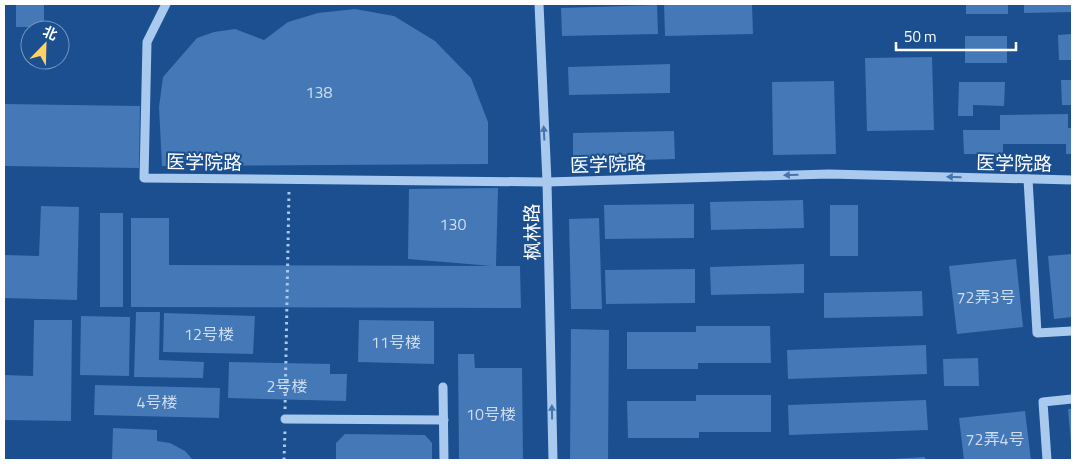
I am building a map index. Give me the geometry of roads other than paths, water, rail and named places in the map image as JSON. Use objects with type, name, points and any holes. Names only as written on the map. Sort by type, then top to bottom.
[{"type":"street","name":"医学院路","points":[[166,4],[147,42],[144,178],[547,182],[829,174],[1072,180]]},
{"type":"street","name":"枫林路","points":[[539,4],[547,182],[553,460]]},
{"type":"street","points":[[1028,179],[1037,333],[1072,331]]},
{"type":"street","points":[[444,387],[444,460]]},
{"type":"street","points":[[1047,460],[1043,402],[1072,399]]},
{"type":"street","points":[[285,419],[444,420]]}]
